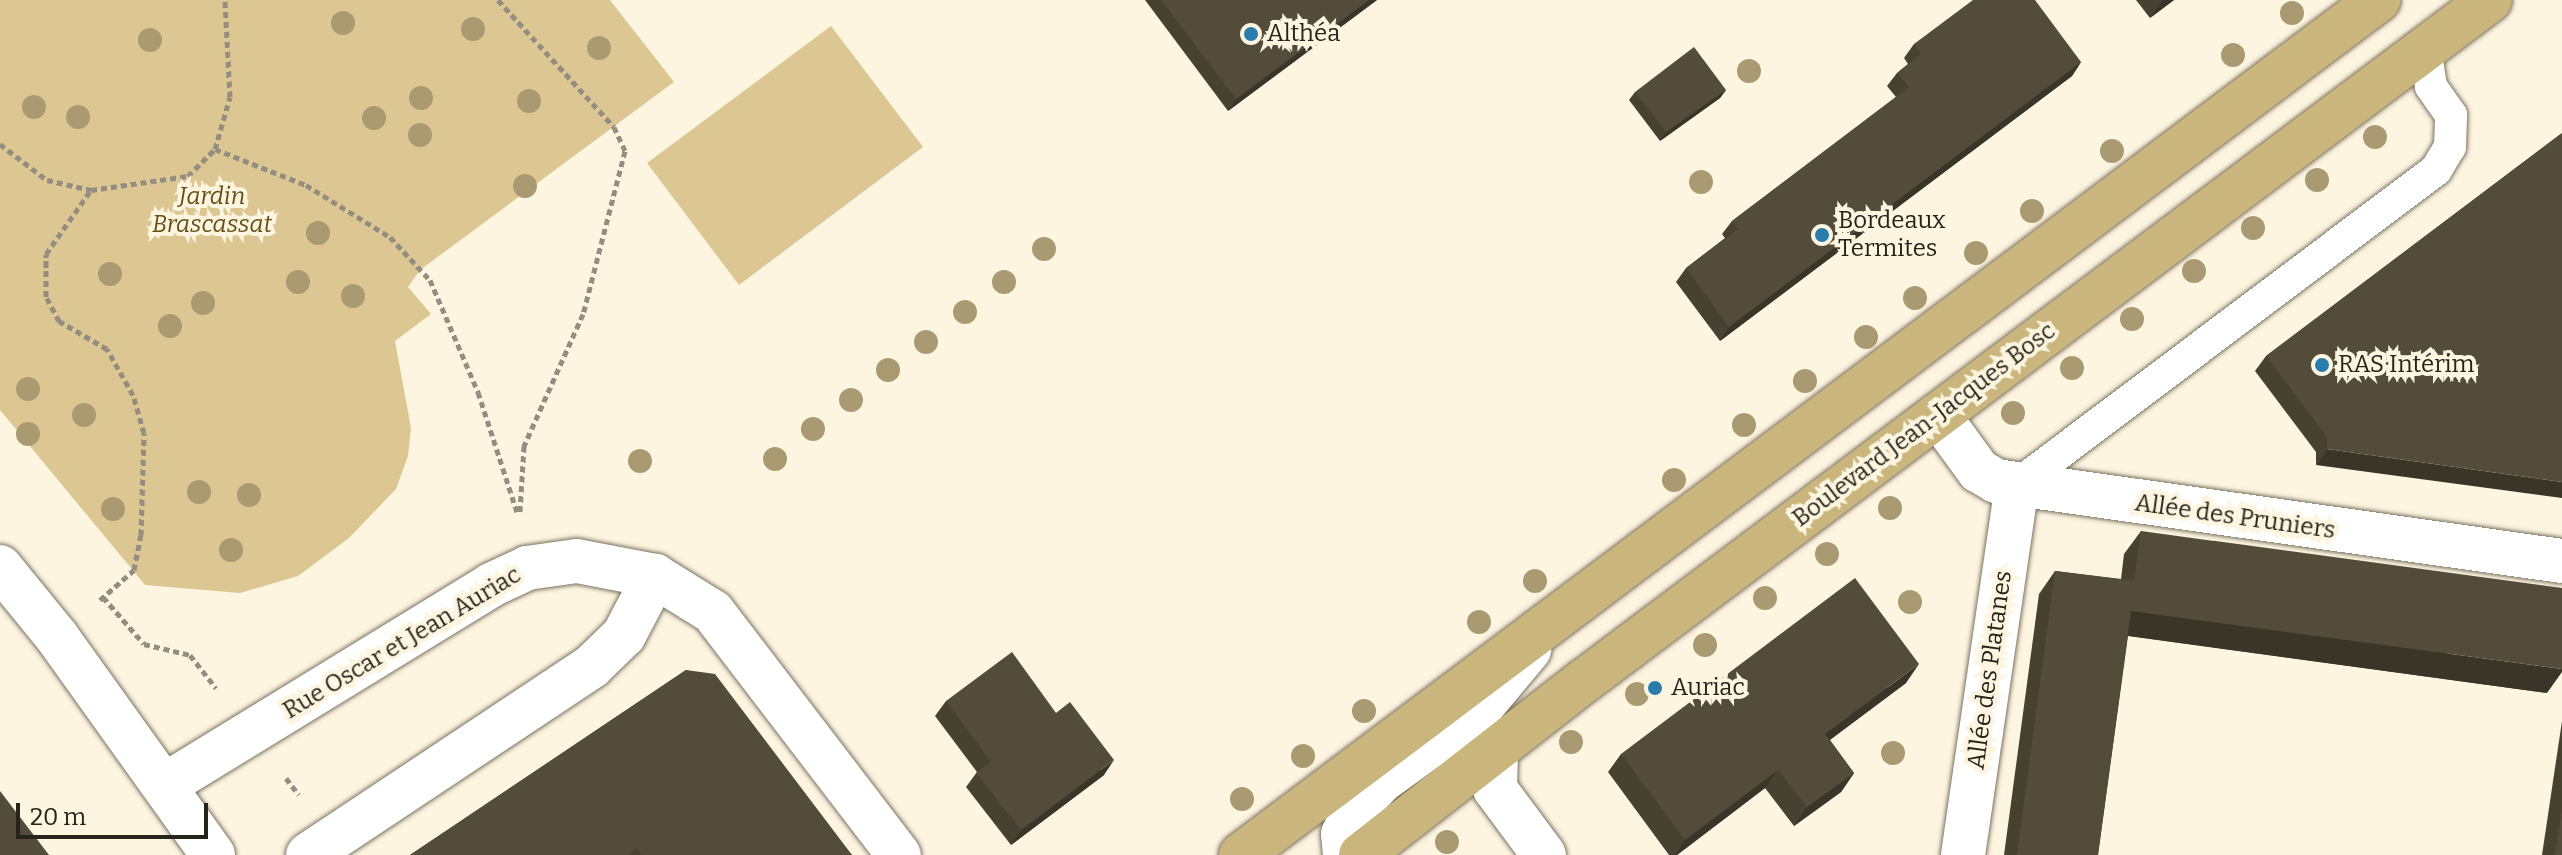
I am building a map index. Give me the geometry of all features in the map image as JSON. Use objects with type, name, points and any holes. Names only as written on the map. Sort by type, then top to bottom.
[{"type":"main road","points":[[1241,855],[1546,630],[2378,0]]},
{"type":"main road","name":"Boulevard Jean-Jacques Bosc","points":[[1361,855],[1496,749],[2490,0]]},
{"type":"street","name":"Allée des Pruniers","points":[[1938,415],[1979,471],[2017,485],[2562,561]]},
{"type":"street","name":"Allée des Platanes","points":[[1963,855],[2017,485]]},
{"type":"street","name":"Rue Oscar et Jean Auriac","points":[[165,785],[491,585],[527,568],[577,561],[655,576],[713,612],[899,855]]},
{"type":"street","points":[[0,567],[57,637],[213,855]]},
{"type":"street","points":[[308,855],[591,667],[624,635],[655,576]]},
{"type":"street","points":[[1345,855],[1343,834],[1356,808],[1380,782],[1478,711],[1546,630]]},
{"type":"street","points":[[1496,749],[1495,789],[1544,855]]},
{"type":"lane","points":[[2017,485],[2436,170],[2450,147],[2451,115],[2431,86],[2425,47]]},
{"type":"path","points":[[0,144],[47,180],[91,190],[188,176],[215,149],[230,97],[225,0]]},
{"type":"path","points":[[215,149],[306,185],[390,237],[430,280],[478,392],[520,519],[524,446],[583,314],[625,151],[614,127],[498,0]]},
{"type":"path","points":[[57,637],[134,570],[141,535],[144,433],[133,395],[107,349],[59,321],[46,297],[46,254],[91,190]]},
{"type":"green space","name":"Jardin Brascassat","points":[[0,0],[610,0],[674,82],[420,270],[408,287],[431,314],[395,341],[411,428],[408,456],[396,489],[349,538],[298,576],[240,593],[145,585],[0,410]]},
{"type":"green space","points":[[831,26],[923,147],[739,285],[647,163]]},
{"type":"building","name":"Althéa","points":[[1161,0],[1369,0],[1236,99]]},
{"type":"building","points":[[1973,0],[2035,0],[2081,62],[1729,327],[1686,268],[1738,229],[1732,221],[1909,87],[1897,73],[1921,54],[1914,44]]},
{"type":"building","points":[[1694,47],[1726,90],[1666,132],[1635,92]]},
{"type":"building","points":[[2562,133],[2562,482],[2327,449],[2327,437],[2266,356]]},
{"type":"building","points":[[2141,531],[2562,588],[2562,669],[2131,611],[2098,855],[2017,855],[2055,571],[2134,581]]},
{"type":"building","points":[[1855,578],[1919,664],[1825,734],[1854,773],[1807,807],[1778,770],[1685,840],[1621,754]]},
{"type":"building","points":[[1012,652],[1056,713],[1070,702],[1114,760],[1021,830],[976,773],[991,762],[946,701]]},
{"type":"building","points":[[686,670],[715,674],[852,855],[641,855],[637,848],[628,855],[410,855]]},
{"type":"building","points":[[0,791],[49,855],[0,855]]},
{"type":"building","points":[[2562,809],[2562,855],[2555,855]]},
{"type":"place","name":"Althéa","points":[[1251,34]]},
{"type":"place","name":"Bordeaux Termites","points":[[1822,235]]},
{"type":"place","name":"RAS Intérim","points":[[2322,365]]},
{"type":"place","name":"Auriac","points":[[1655,688]]}]
